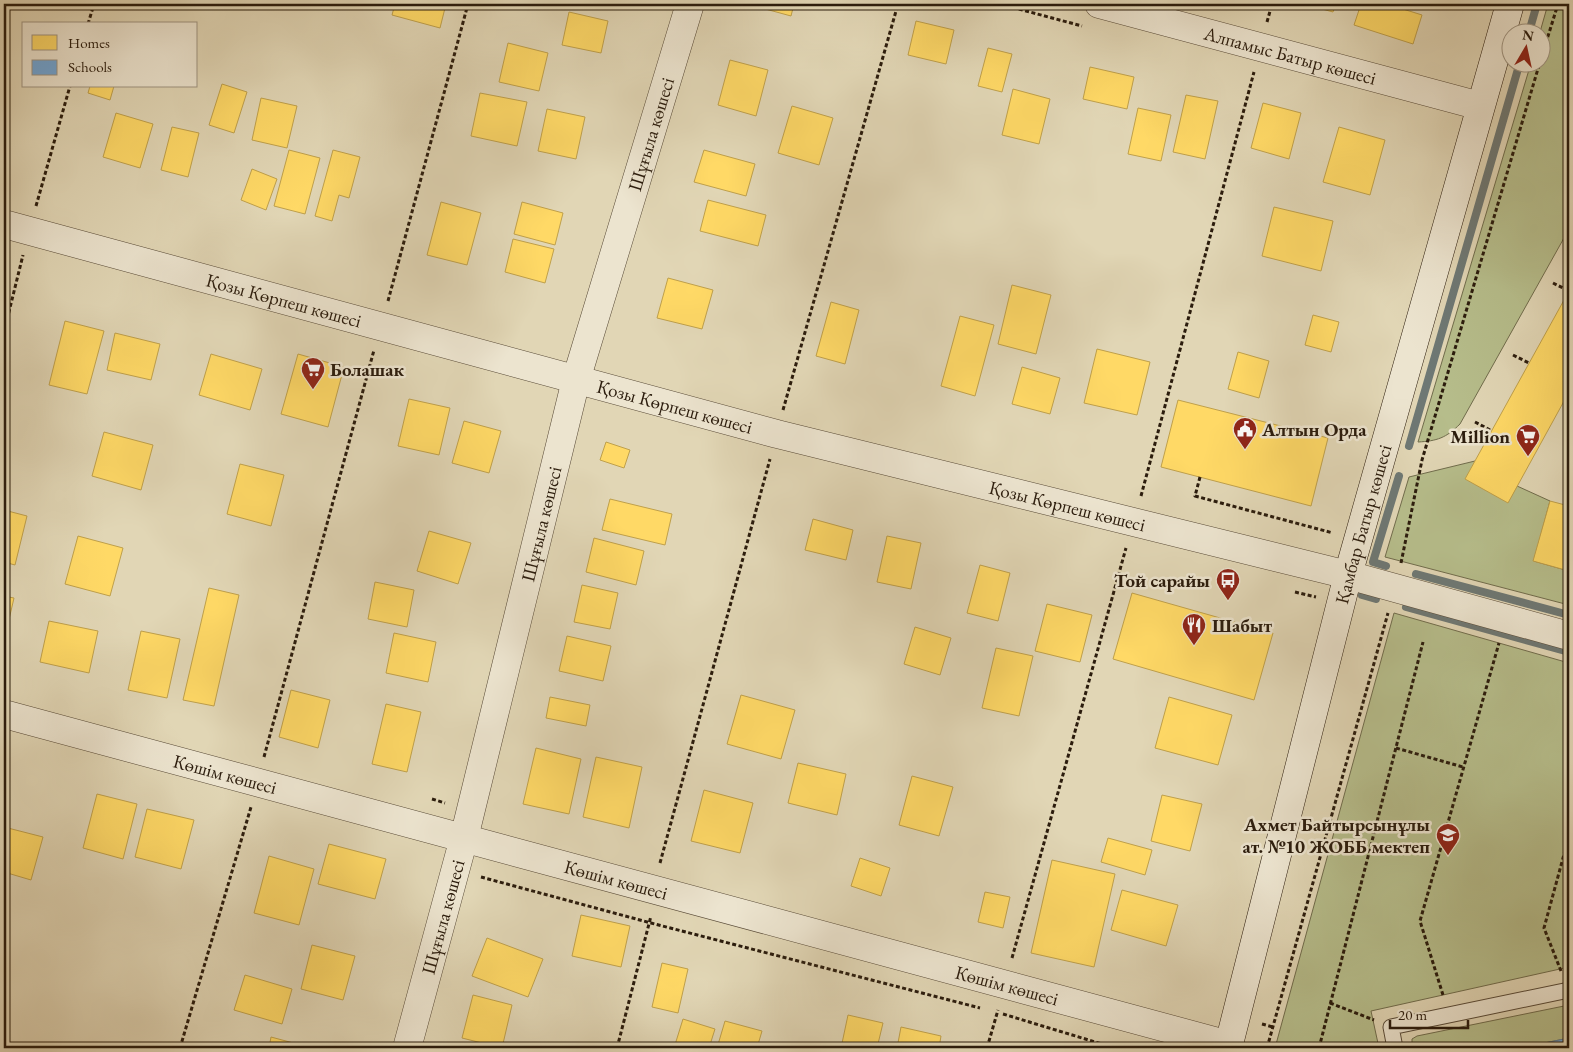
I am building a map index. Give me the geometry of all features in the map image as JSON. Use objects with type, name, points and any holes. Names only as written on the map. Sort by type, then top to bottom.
[{"type":"street","name":"Шұғыла көшесі","points":[[407,1048],[464,838],[576,380],[690,4]]},
{"type":"street","name":"Алпамыс Батыр көшесі","points":[[1100,4],[1480,106]]},
{"type":"street","name":"Қамбар Батыр көшесі","points":[[1229,1047],[1348,575],[1510,4]]},
{"type":"street","name":"Қозы Көрпеш көшесі","points":[[4,224],[776,434],[1348,575],[1569,636]]},
{"type":"street","name":"Көшім көшесі","points":[[4,714],[1229,1047]]},
{"type":"lane","points":[[1395,1048],[1391,1028],[1569,990]]},
{"type":"path","points":[[89,22],[94,4]]},
{"type":"path","points":[[180,1048],[257,782],[468,4]]},
{"type":"path","points":[[617,1048],[651,923],[654,890],[776,434],[898,4]]},
{"type":"path","points":[[1550,30],[1558,4]]},
{"type":"path","points":[[1267,1048],[1395,588],[1422,460],[1537,72]]},
{"type":"path","points":[[1553,283],[1569,291]]},
{"type":"path","points":[[1513,355],[1529,363]]},
{"type":"path","points":[[1475,422],[1492,431]]},
{"type":"path","points":[[1200,477],[1195,496],[1358,540]]},
{"type":"path","points":[[1319,1048],[1423,642]]},
{"type":"path","points":[[1451,1014],[1442,995],[1420,921],[1498,643]]},
{"type":"path","points":[[1396,748],[1463,767]]},
{"type":"path","points":[[1569,836],[1544,928],[1569,990]]},
{"type":"path","points":[[1330,1003],[1391,1028]]},
{"type":"green space","points":[[1548,4],[1569,4],[1569,229],[1460,424],[1441,438],[1418,442],[1528,72],[1550,72],[1550,22],[1543,22]]},
{"type":"green space","points":[[1475,461],[1508,502],[1517,486],[1550,501],[1534,561],[1569,571],[1569,605],[1385,557],[1409,477]]},
{"type":"green space","name":"Ахмет Байтырсынұлы ат. №10 ЖОББ мектеп","points":[[1394,613],[1569,663],[1569,967],[1371,1011],[1379,1048],[1275,1048]]},
{"type":"green space","points":[[1569,1005],[1569,1038],[1520,1048],[1412,1048],[1412,1039],[1417,1036]]},
{"type":"building: Homes","points":[[395,4],[446,4],[440,28],[392,15]]},
{"type":"building: Homes","points":[[747,4],[794,4],[791,16]]},
{"type":"building: Homes","points":[[1304,4],[1336,4],[1333,12]]},
{"type":"building: Homes","points":[[1361,4],[1387,4],[1422,15],[1413,44],[1354,25]]},
{"type":"building: Homes","points":[[569,12],[608,21],[601,53],[562,45]]},
{"type":"building: Homes","points":[[916,21],[954,30],[946,64],[908,55]]},
{"type":"building: Homes","points":[[508,43],[548,53],[539,91],[499,82]]},
{"type":"building: Homes","points":[[988,48],[1012,54],[1002,92],[978,86]]},
{"type":"building: Homes","points":[[730,60],[768,70],[756,116],[718,105]]},
{"type":"building: Homes","points":[[1090,67],[1134,77],[1127,109],[1083,99]]},
{"type":"building: Homes","points":[[222,84],[247,92],[234,133],[209,125]]},
{"type":"building: Homes","points":[[89,88],[113,88],[110,100],[88,93]]},
{"type":"building: Homes","points":[[1013,89],[1050,99],[1039,144],[1002,135]]},
{"type":"building: Homes","points":[[480,93],[527,102],[517,146],[471,136]]},
{"type":"building: Homes","points":[[1186,95],[1218,101],[1205,159],[1173,152]]},
{"type":"building: Homes","points":[[261,98],[297,106],[287,148],[252,140]]},
{"type":"building: Homes","points":[[1263,103],[1301,113],[1289,159],[1251,148]]},
{"type":"building: Homes","points":[[792,106],[833,118],[819,165],[778,153]]},
{"type":"building: Homes","points":[[1138,108],[1171,115],[1161,161],[1128,154]]},
{"type":"building: Homes","points":[[547,109],[585,117],[576,159],[538,151]]},
{"type":"building: Homes","points":[[116,113],[153,124],[140,168],[103,157]]},
{"type":"building: Homes","points":[[172,127],[199,133],[188,177],[161,170]]},
{"type":"building: Homes","points":[[1339,127],[1385,140],[1370,195],[1323,182]]},
{"type":"building: Homes","points":[[289,150],[320,158],[305,214],[274,206]]},
{"type":"building: Homes","points":[[333,150],[360,157],[349,198],[339,195],[332,221],[315,216]]},
{"type":"building: Homes","points":[[704,150],[755,164],[746,196],[694,182]]},
{"type":"building: Homes","points":[[252,169],[277,179],[266,210],[241,200]]},
{"type":"building: Homes","points":[[708,200],[766,215],[758,246],[700,231]]},
{"type":"building: Homes","points":[[441,202],[481,213],[467,265],[427,255]]},
{"type":"building: Homes","points":[[522,202],[563,213],[555,245],[514,234]]},
{"type":"building: Homes","points":[[1274,207],[1333,221],[1321,271],[1262,256]]},
{"type":"building: Homes","points":[[513,239],[554,249],[545,283],[505,272]]},
{"type":"building: Homes","points":[[668,278],[713,290],[702,329],[657,318]]},
{"type":"building: Homes","points":[[1012,285],[1051,295],[1036,354],[998,344]]},
{"type":"building: Homes","points":[[1569,291],[1569,392],[1508,503],[1465,479]]},
{"type":"building: Homes","points":[[831,302],[859,310],[845,364],[816,356]]},
{"type":"building: Homes","points":[[1313,315],[1339,322],[1331,352],[1305,345]]},
{"type":"building: Homes","points":[[960,316],[994,325],[975,396],[941,386]]},
{"type":"building: Homes","points":[[65,321],[104,331],[87,394],[49,385]]},
{"type":"building: Homes","points":[[115,333],[160,344],[151,380],[107,370]]},
{"type":"building: Homes","points":[[1097,349],[1150,362],[1137,415],[1084,403]]},
{"type":"building: Homes","points":[[1238,352],[1269,361],[1259,398],[1228,389]]},
{"type":"building: Homes","points":[[211,354],[262,369],[250,410],[199,395]]},
{"type":"building: Homes","points":[[298,354],[344,367],[328,427],[281,414]]},
{"type":"building: Homes","points":[[1022,367],[1060,378],[1050,414],[1012,404]]},
{"type":"building: Homes","points":[[409,399],[450,408],[439,455],[398,446]]},
{"type":"building: Homes","points":[[1178,400],[1328,438],[1311,506],[1161,467]]},
{"type":"building: Homes","points":[[464,421],[501,431],[489,473],[452,463]]},
{"type":"building: Homes","points":[[104,432],[153,445],[141,490],[92,476]]},
{"type":"building: Homes","points":[[606,442],[630,450],[624,468],[600,460]]},
{"type":"building: Homes","points":[[240,464],[284,475],[271,526],[227,514]]},
{"type":"building: Homes","points":[[610,499],[672,514],[665,545],[602,530]]},
{"type":"building: Homes","points":[[1550,501],[1569,506],[1569,571],[1533,561]]},
{"type":"building: Homes","points":[[4,510],[27,516],[15,565],[4,562]]},
{"type":"building: Homes","points":[[813,519],[853,530],[846,560],[805,550]]},
{"type":"building: Homes","points":[[429,531],[471,543],[458,584],[417,571]]},
{"type":"building: Homes","points":[[78,536],[123,548],[110,596],[65,584]]},
{"type":"building: Homes","points":[[887,536],[921,543],[911,589],[877,582]]},
{"type":"building: Homes","points":[[594,538],[644,551],[636,585],[586,572]]},
{"type":"building: Homes","points":[[980,565],[1010,573],[998,621],[967,613]]},
{"type":"building: Homes","points":[[375,582],[414,590],[407,627],[368,619]]},
{"type":"building: Homes","points":[[582,585],[618,593],[610,629],[574,622]]},
{"type":"building: Homes","points":[[209,588],[239,595],[214,706],[183,700]]},
{"type":"building: Homes","points":[[1132,593],[1273,633],[1254,700],[1113,659]]},
{"type":"building: Homes","points":[[4,596],[14,598],[4,641]]},
{"type":"building: Homes","points":[[1047,604],[1092,615],[1080,662],[1035,651]]},
{"type":"building: Homes","points":[[49,621],[98,631],[89,673],[40,662]]},
{"type":"building: Homes","points":[[915,627],[951,638],[940,675],[904,664]]},
{"type":"building: Homes","points":[[141,631],[180,639],[167,698],[128,690]]},
{"type":"building: Homes","points":[[394,633],[436,642],[428,682],[386,673]]},
{"type":"building: Homes","points":[[567,636],[611,646],[603,681],[559,671]]},
{"type":"building: Homes","points":[[996,648],[1033,656],[1019,716],[982,708]]},
{"type":"building: Homes","points":[[291,690],[330,700],[318,748],[279,737]]},
{"type":"building: Homes","points":[[741,695],[795,710],[781,759],[727,744]]},
{"type":"building: Homes","points":[[550,697],[590,705],[586,726],[546,718]]},
{"type":"building: Homes","points":[[1169,697],[1232,715],[1218,765],[1155,748]]},
{"type":"building: Homes","points":[[386,704],[421,712],[407,772],[372,764]]},
{"type":"building: Homes","points":[[536,748],[581,759],[569,814],[523,804]]},
{"type":"building: Homes","points":[[596,757],[642,767],[629,828],[583,817]]},
{"type":"building: Homes","points":[[798,763],[846,774],[837,815],[788,803]]},
{"type":"building: Homes","points":[[912,776],[953,787],[939,836],[899,825]]},
{"type":"building: Homes","points":[[704,790],[753,803],[740,853],[691,841]]},
{"type":"building: Homes","points":[[97,794],[137,804],[123,859],[83,848]]},
{"type":"building: Homes","points":[[1162,795],[1202,804],[1190,851],[1151,841]]},
{"type":"building: Homes","points":[[147,809],[194,820],[181,869],[135,857]]},
{"type":"building: Homes","points":[[4,827],[43,837],[31,880],[4,872]]},
{"type":"building: Homes","points":[[1108,838],[1152,850],[1145,875],[1101,862]]},
{"type":"building: Homes","points":[[329,844],[386,859],[375,899],[318,884]]},
{"type":"building: Homes","points":[[269,856],[314,869],[299,925],[254,913]]},
{"type":"building: Homes","points":[[860,858],[890,868],[881,896],[851,886]]},
{"type":"building: Homes","points":[[1052,860],[1115,874],[1094,967],[1031,953]]},
{"type":"building: Homes","points":[[1122,890],[1178,905],[1166,946],[1111,930]]},
{"type":"building: Homes","points":[[985,892],[1010,897],[1003,928],[978,922]]},
{"type":"building: Homes","points":[[581,915],[630,926],[621,967],[572,956]]},
{"type":"building: Homes","points":[[487,938],[543,959],[528,997],[472,976]]},
{"type":"building: Homes","points":[[312,945],[355,956],[343,1000],[301,989]]},
{"type":"building: Homes","points":[[662,963],[688,969],[678,1013],[652,1007]]},
{"type":"building: Homes","points":[[245,975],[292,989],[282,1024],[234,1010]]},
{"type":"building: Homes","points":[[473,995],[512,1005],[502,1048],[462,1038]]},
{"type":"building: Homes","points":[[848,1015],[883,1023],[877,1048],[841,1048]]},
{"type":"building: Homes","points":[[683,1019],[715,1029],[709,1048],[674,1048]]},
{"type":"building: Homes","points":[[725,1021],[762,1031],[757,1048],[717,1048]]},
{"type":"building: Homes","points":[[901,1027],[941,1036],[939,1048],[897,1048]]},
{"type":"building: Homes","points":[[271,1037],[312,1048],[269,1048]]},
{"type":"building: Schools","points":[[1569,1038],[1569,1048],[1520,1048]]},
{"type":"waterway","points":[[1532,22],[1537,4]]},
{"type":"waterway","points":[[1409,446],[1517,72]]},
{"type":"waterway","points":[[1386,566],[1373,562],[1399,476]]},
{"type":"waterway","points":[[1416,574],[1569,615]]},
{"type":"waterway","points":[[1362,595],[1376,599]]},
{"type":"waterway","points":[[1406,607],[1569,652]]},
{"type":"place","name":"Болашак","points":[[313,390]]},
{"type":"place","name":"Алтын Орда","points":[[1245,450]]},
{"type":"place","name":"Million","points":[[1528,457]]},
{"type":"place","name":"Той сарайы","points":[[1228,601]]},
{"type":"place","name":"Шабыт","points":[[1194,646]]},
{"type":"place","name":"Ахмет Байтырсынұлы ат. №10 ЖОББ мектеп","points":[[1448,856]]}]
